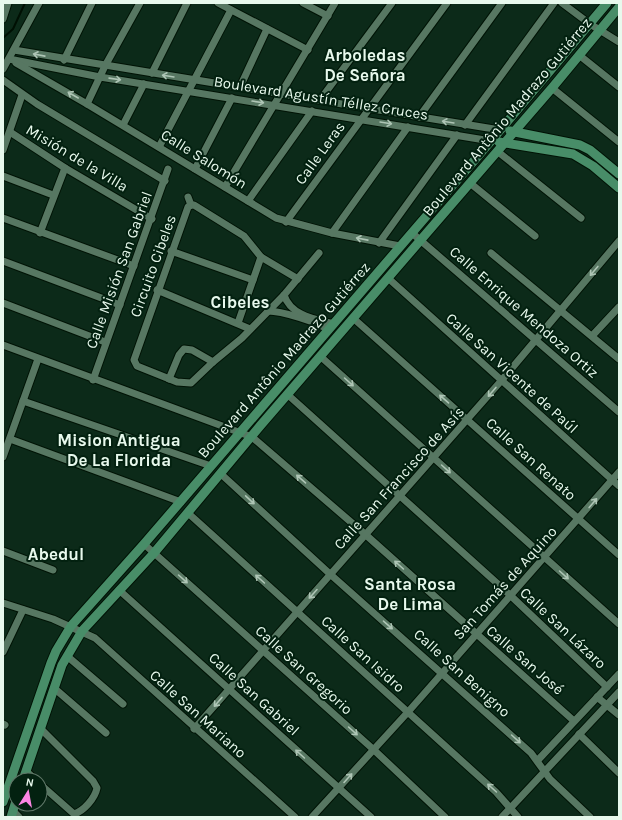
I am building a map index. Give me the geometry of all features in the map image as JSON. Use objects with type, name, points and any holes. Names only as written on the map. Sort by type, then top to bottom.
[{"type":"street","points":[[3,18],[8,3]]},
{"type":"street","points":[[3,69],[39,3]]},
{"type":"street","points":[[64,60],[92,3]]},
{"type":"street","points":[[87,104],[105,66],[140,3]]},
{"type":"street","points":[[152,73],[187,3]]},
{"type":"street","points":[[218,3],[308,50]]},
{"type":"street","points":[[303,3],[328,16]]},
{"type":"street","points":[[225,187],[335,3]]},
{"type":"street","points":[[320,100],[392,3]]},
{"type":"street","name":"Calle Leras","points":[[286,222],[447,3]]},
{"type":"street","points":[[418,118],[502,3]]},
{"type":"street","points":[[465,125],[554,3]]},
{"type":"street","name":"Boulevard Antônio Madrazo Gutiérrez","points":[[3,802],[51,663],[71,626],[144,544],[412,233],[607,3]]},
{"type":"street","points":[[565,4],[590,24],[619,42]]},
{"type":"street","name":"Boulevard Antônio Madrazo Gutiérrez","points":[[26,772],[54,688],[67,656],[82,631],[154,553],[320,356],[552,88],[619,6]]},
{"type":"street","points":[[159,146],[231,10]]},
{"type":"street","points":[[240,87],[267,29]]},
{"type":"street","name":"Boulevard Agustín Téllez Cruces","points":[[14,50],[64,60],[320,100],[418,118],[513,132],[580,145],[590,150],[619,174]]},
{"type":"street","points":[[579,55],[619,87]]},
{"type":"street","name":"Boulevard Agustín Téllez Cruces","points":[[8,58],[100,77],[188,90],[573,154],[593,166],[619,188]]},
{"type":"street","name":"Calle Salomón","points":[[8,58],[159,146],[248,201],[286,222],[379,243],[400,246]]},
{"type":"street","points":[[3,80],[22,96],[165,181]]},
{"type":"street","points":[[123,125],[144,84]]},
{"type":"street","points":[[552,88],[619,142]]},
{"type":"street","points":[[3,150],[22,96]]},
{"type":"street","points":[[194,169],[232,98]]},
{"type":"street","points":[[248,201],[312,111]]},
{"type":"street","points":[[332,233],[408,127]]},
{"type":"street","name":"Misión de la Villa","points":[[10,132],[65,168],[152,219]]},
{"type":"street","points":[[379,243],[457,135]]},
{"type":"street","points":[[497,151],[581,218]]},
{"type":"street","points":[[40,233],[53,195],[65,168]]},
{"type":"street","name":"Calle Misión San Gabriel","points":[[93,380],[105,342],[152,219],[168,169]]},
{"type":"street","points":[[3,176],[53,195]]},
{"type":"street","points":[[470,183],[535,236]]},
{"type":"street","points":[[188,197],[191,205]]},
{"type":"street","name":"Circuito Cibeles","points":[[298,279],[261,257],[244,236],[194,205],[191,205],[188,207],[157,290],[134,360],[137,366],[169,379],[183,383],[191,383],[242,338],[284,295],[298,279],[319,253]]},
{"type":"street","points":[[3,218],[40,233],[134,266]]},
{"type":"street","name":"Calle Enrique Mendoza Ortiz","points":[[412,233],[619,412]]},
{"type":"street","name":"Calle San Francisco de Asís","points":[[194,729],[399,496],[468,420],[619,241]]},
{"type":"street","points":[[171,251],[253,280]]},
{"type":"street","points":[[491,253],[619,359]]},
{"type":"street","points":[[238,323],[261,257]]},
{"type":"street","points":[[3,261],[120,305]]},
{"type":"street","name":"Calle San Vicente de Paúl","points":[[388,278],[501,382],[619,486]]},
{"type":"street","points":[[157,290],[250,329]]},
{"type":"street","points":[[284,295],[289,306],[296,311],[331,327]]},
{"type":"street","points":[[3,303],[105,342]]},
{"type":"street","points":[[592,336],[619,307]]},
{"type":"street","points":[[268,311],[277,312],[331,327]]},
{"type":"street","name":"Calle San Renato","points":[[353,318],[619,555]]},
{"type":"street","name":"Calle San José","points":[[3,346],[252,437],[366,535],[476,635],[574,721]]},
{"type":"street","points":[[169,379],[179,355],[184,349],[192,350],[213,362]]},
{"type":"street","points":[[320,356],[619,624]]},
{"type":"street","points":[[3,457],[38,360]]},
{"type":"street","name":"Calle San Lázaro","points":[[288,394],[510,595],[607,687]]},
{"type":"street","points":[[23,401],[211,466]]},
{"type":"street","points":[[10,439],[180,502]]},
{"type":"street","name":"San Tomás de Aquino","points":[[312,817],[408,712],[619,472]]},
{"type":"street","name":"Calle San Benigno","points":[[221,474],[330,574],[538,760],[544,771],[554,783],[590,817]]},
{"type":"street","name":"Calle San Isidro","points":[[188,513],[499,794],[518,817]]},
{"type":"street","name":"Calle San Gregorio","points":[[144,544],[374,750],[445,817]]},
{"type":"street","points":[[3,551],[53,570]]},
{"type":"street","name":"Calle San Gabriel","points":[[119,590],[228,690],[371,817]]},
{"type":"street","name":"Calle San Mariano","points":[[3,603],[71,626],[82,631],[103,646],[194,729],[295,817]]},
{"type":"street","points":[[3,652],[23,610]]},
{"type":"street","points":[[67,656],[123,704]]},
{"type":"street","points":[[538,760],[619,674]]},
{"type":"street","points":[[54,688],[106,733]]},
{"type":"street","points":[[502,817],[619,692]]},
{"type":"street","points":[[597,697],[619,715]]},
{"type":"street","points":[[41,729],[93,781],[97,788],[95,795],[84,808],[74,814],[48,791]]},
{"type":"street","points":[[579,734],[619,774]]},
{"type":"waterway","points":[[3,38],[13,29],[25,3]]},
{"type":"district","name":"Arboledas De Señora","points":[[365,65]]},
{"type":"district","name":"Cibeles","points":[[240,302]]},
{"type":"district","name":"Mision Antigua De La Florida","points":[[119,450]]},
{"type":"district","name":"Abedul","points":[[56,554]]},
{"type":"district","name":"Santa Rosa De Lima","points":[[410,594]]}]
